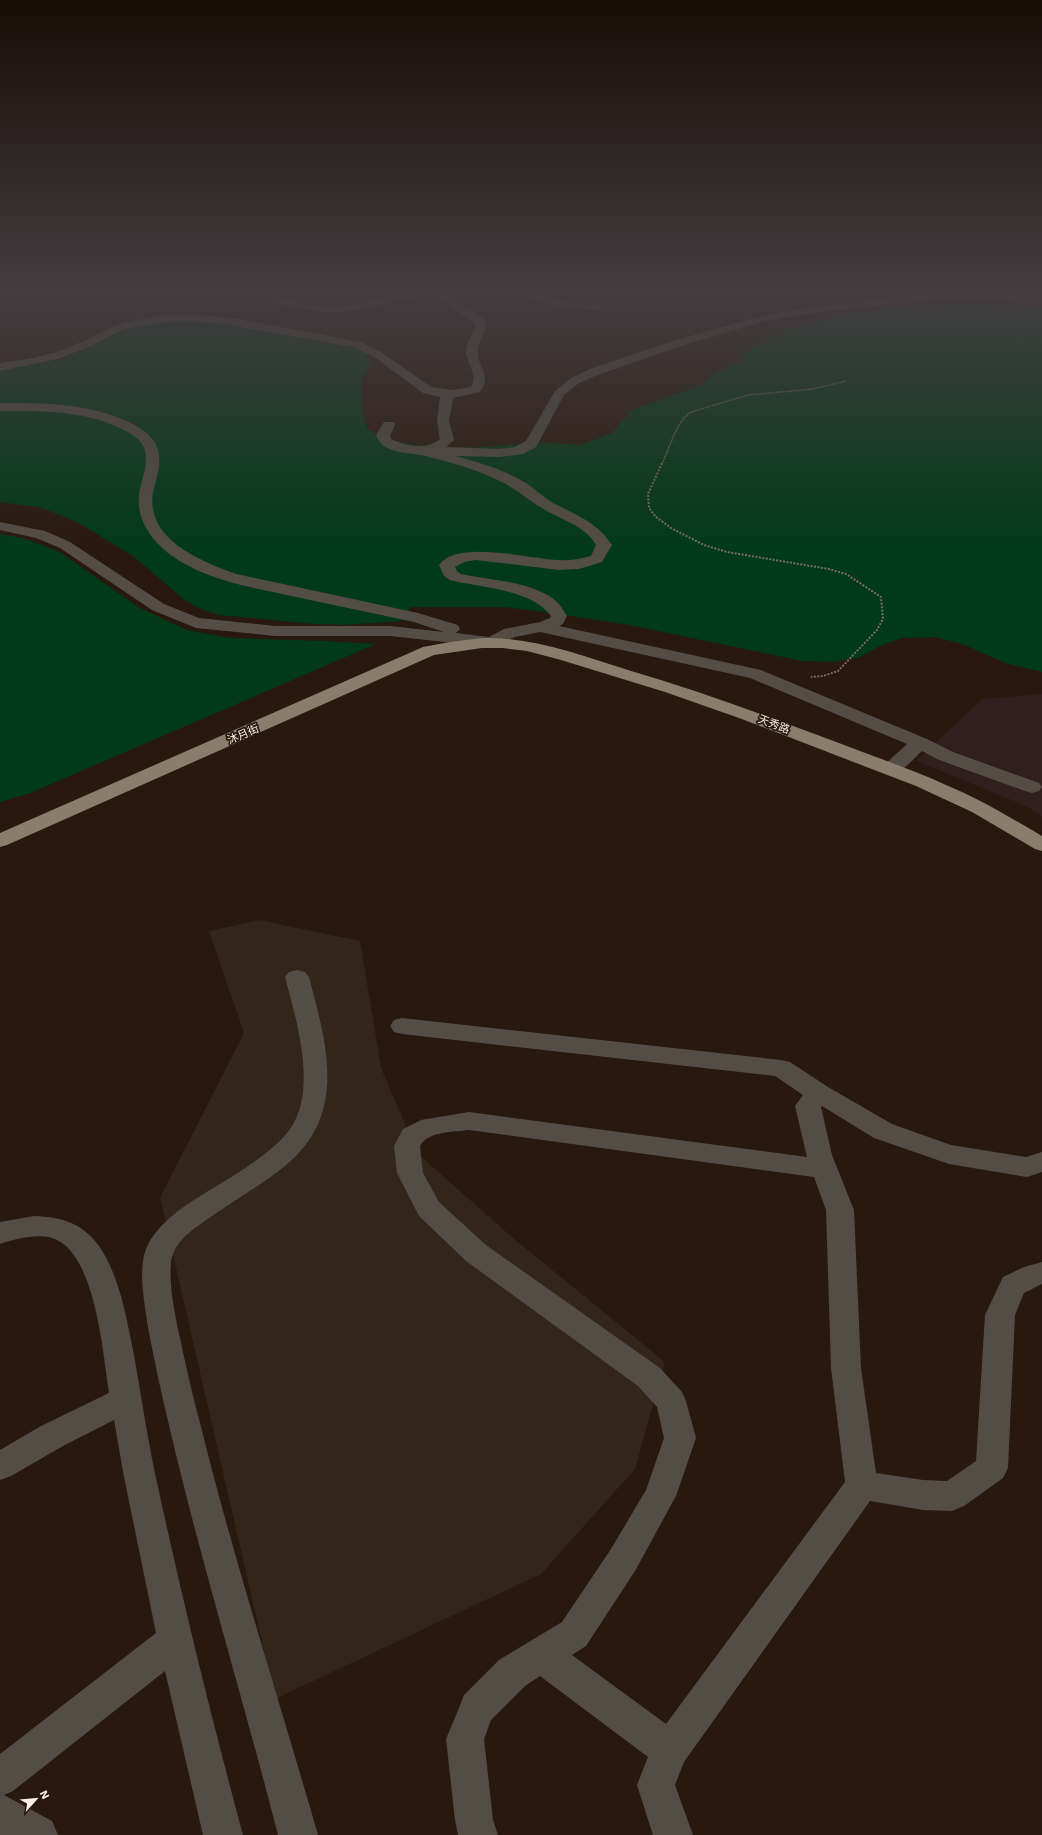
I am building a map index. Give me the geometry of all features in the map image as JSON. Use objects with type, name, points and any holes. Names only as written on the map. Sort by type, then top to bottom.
[{"type":"main road","name":"天秀路","points":[[491,642],[515,644],[535,648],[713,701],[891,769],[956,796],[1004,821],[1042,845]]},
{"type":"main road","name":"沐月街","points":[[0,841],[429,651],[448,647],[491,642]]},
{"type":"street","points":[[413,380],[428,390],[447,394],[476,389],[479,385],[480,380]]},
{"type":"street","points":[[389,425],[383,435],[385,442],[399,448],[422,451],[499,453],[518,451],[527,448],[532,444],[559,394],[571,382],[576,380]]},
{"type":"street","points":[[422,451],[440,446],[447,440],[442,421],[447,394]]},
{"type":"street","points":[[0,407],[51,406],[88,412],[121,423],[143,436],[148,441],[152,451],[153,463],[145,497],[145,508],[150,520],[156,531],[172,549],[204,567],[232,578],[418,618],[491,642]]},
{"type":"street","points":[[0,526],[40,534],[65,545],[158,607],[196,623],[275,630],[390,631],[491,642],[510,632],[540,627],[557,621],[560,616],[556,610],[550,604],[538,597],[521,591],[456,577],[450,573],[447,565],[453,559],[470,555],[483,555],[550,565],[577,565],[597,559],[604,545],[599,535],[590,528],[546,505],[520,486],[490,471],[422,451]]},
{"type":"street","points":[[540,627],[755,674],[920,743],[946,756],[1032,787]]},
{"type":"street","points":[[891,769],[920,743]]},
{"type":"street","points":[[297,977],[308,1017],[314,1058],[314,1095],[309,1120],[296,1139],[278,1157],[195,1214],[168,1236],[161,1246],[157,1272],[166,1347],[189,1445],[298,1835]]},
{"type":"street","points":[[402,1026],[781,1068],[819,1093],[883,1131],[950,1154],[1027,1167],[1042,1162]]},
{"type":"street","points":[[673,1835],[656,1785],[670,1750],[862,1485],[846,1368],[840,1210],[819,1155],[808,1106],[819,1093]]},
{"type":"street","points":[[478,1835],[474,1820],[465,1739],[477,1708],[512,1673],[574,1634],[623,1560],[660,1496],[680,1438],[671,1401],[649,1377],[476,1253],[429,1209],[410,1173],[407,1146],[412,1136],[430,1126],[469,1121],[824,1169]]},
{"type":"street","points":[[0,1233],[22,1228],[49,1227],[59,1229],[74,1236],[84,1246],[94,1264],[105,1291],[113,1326],[140,1475],[193,1719],[223,1835]]},
{"type":"street","points":[[862,1485],[923,1495],[952,1496],[992,1468],[1000,1315],[1012,1285],[1034,1274],[1042,1273]]},
{"type":"street","points":[[0,1466],[52,1436],[126,1399]]},
{"type":"street","points":[[0,1778],[176,1640]]},
{"type":"street","points":[[542,1655],[670,1750]]},
{"type":"street","points":[[0,1813],[38,1835]]},
{"type":"path","points":[[804,676],[823,676],[832,674],[846,664],[877,630],[883,619],[880,597],[846,574],[829,569],[727,552],[704,545],[671,528],[656,517],[649,508],[648,494],[680,424],[691,412],[748,395],[813,389],[846,381]]},
{"type":"shaded area","points":[[1042,694],[1042,817],[1026,806],[916,761],[982,699]]},
{"type":"shaded area","points":[[259,920],[360,941],[381,1068],[418,1154],[513,1238],[665,1362],[635,1469],[541,1574],[275,1699],[160,1198],[244,1033],[209,931]]},
{"type":"green space","points":[[0,380],[362,380],[362,412],[367,428],[377,436],[395,442],[442,448],[487,447],[533,442],[580,445],[612,433],[632,410],[699,386],[707,380],[1042,380],[1042,672],[1005,663],[965,645],[935,637],[902,638],[880,646],[860,657],[834,662],[802,661],[629,625],[505,607],[411,607],[401,621],[343,625],[313,624],[219,615],[198,608],[182,598],[133,556],[79,523],[42,508],[0,502]]},
{"type":"green space","points":[[0,534],[23,538],[60,552],[138,607],[187,630],[229,638],[376,644],[28,794],[0,802]]}]
